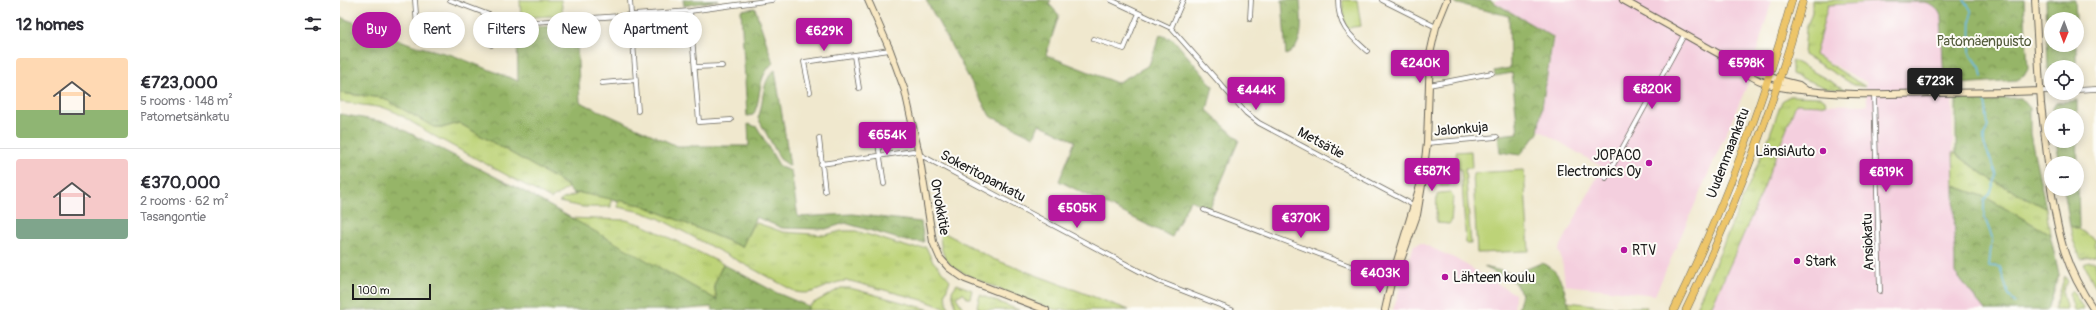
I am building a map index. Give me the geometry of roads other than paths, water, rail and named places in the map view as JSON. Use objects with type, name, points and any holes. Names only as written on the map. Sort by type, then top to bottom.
[{"type":"main road","name":"Uudenmaankatu","points":[[1674,310],[1716,220],[1768,80],[1792,0]]},
{"type":"main road","name":"Uudenmaankatu","points":[[1686,310],[1736,198],[1778,84],[1803,0]]},
{"type":"street","points":[[415,0],[416,12]]},
{"type":"street","points":[[450,0],[482,12]]},
{"type":"street","points":[[630,0],[631,12]]},
{"type":"street","points":[[675,12],[772,0]]},
{"type":"street","name":"Orvokkitie","points":[[868,0],[890,50],[909,105],[933,242],[945,263],[965,279],[1046,310]]},
{"type":"street","name":"Metsätie","points":[[1110,0],[1171,28],[1246,113],[1259,123],[1416,206]]},
{"type":"street","points":[[1171,28],[1183,0]]},
{"type":"street","points":[[1250,18],[1251,0]]},
{"type":"street","points":[[1338,0],[1340,20],[1346,33],[1367,51]]},
{"type":"street","points":[[1382,0],[1436,27]]},
{"type":"street","points":[[1385,310],[1392,282],[1396,278],[1423,176],[1427,143],[1430,54],[1436,27],[1448,0]]},
{"type":"street","points":[[2035,0],[2040,91],[2047,156]]},
{"type":"street","points":[[1626,1],[1737,64],[1744,72],[1778,84],[1807,91],[1874,96],[2044,91]]},
{"type":"street","points":[[690,11],[699,122],[730,120]]},
{"type":"street","points":[[1094,38],[1124,49],[1139,13]]},
{"type":"street","points":[[539,22],[609,17]]},
{"type":"street","points":[[1606,178],[1684,35]]},
{"type":"street","points":[[634,48],[638,110]]},
{"type":"street","points":[[810,92],[804,62],[890,50]]},
{"type":"street","points":[[854,56],[859,88]]},
{"type":"street","points":[[694,67],[722,66]]},
{"type":"street","points":[[1429,85],[1492,73]]},
{"type":"street","points":[[602,83],[636,80]]},
{"type":"street","points":[[2084,90],[2096,89]]},
{"type":"street","name":"Ansiokatu","points":[[1874,96],[1880,291]]},
{"type":"street","points":[[876,130],[884,184]]},
{"type":"street","name":"Jalonkuja","points":[[1427,143],[1498,137]]},
{"type":"street","points":[[819,138],[825,191]]},
{"type":"street","points":[[821,164],[913,151],[918,154]]},
{"type":"street","name":"Sokeritopankatu","points":[[918,154],[1158,281],[1232,310]]},
{"type":"street","points":[[2052,196],[2059,237],[2064,255],[2084,296],[2094,310]]},
{"type":"street","points":[[1204,210],[1392,282]]},
{"type":"waterway","points":[[1964,0],[1971,10],[1970,53],[1980,67],[1982,77]]},
{"type":"waterway","points":[[1985,101],[1988,126],[1984,136],[1984,144],[1997,175],[1990,194],[1984,200],[1984,216],[1992,237],[1989,266],[2000,267],[2008,293],[2015,303]]},
{"type":"place","name":"LänsiAuto","points":[[1823,151]]},
{"type":"place","name":"JOPACO Electronics Oy","points":[[1649,163]]},
{"type":"place","name":"RTV","points":[[1624,250]]},
{"type":"place","name":"Stark","points":[[1797,261]]},
{"type":"place","name":"Lähteen koulu","points":[[1445,277]]},
{"type":"park label","name":"Patomäenpuisto","points":[[1984,41]]}]
